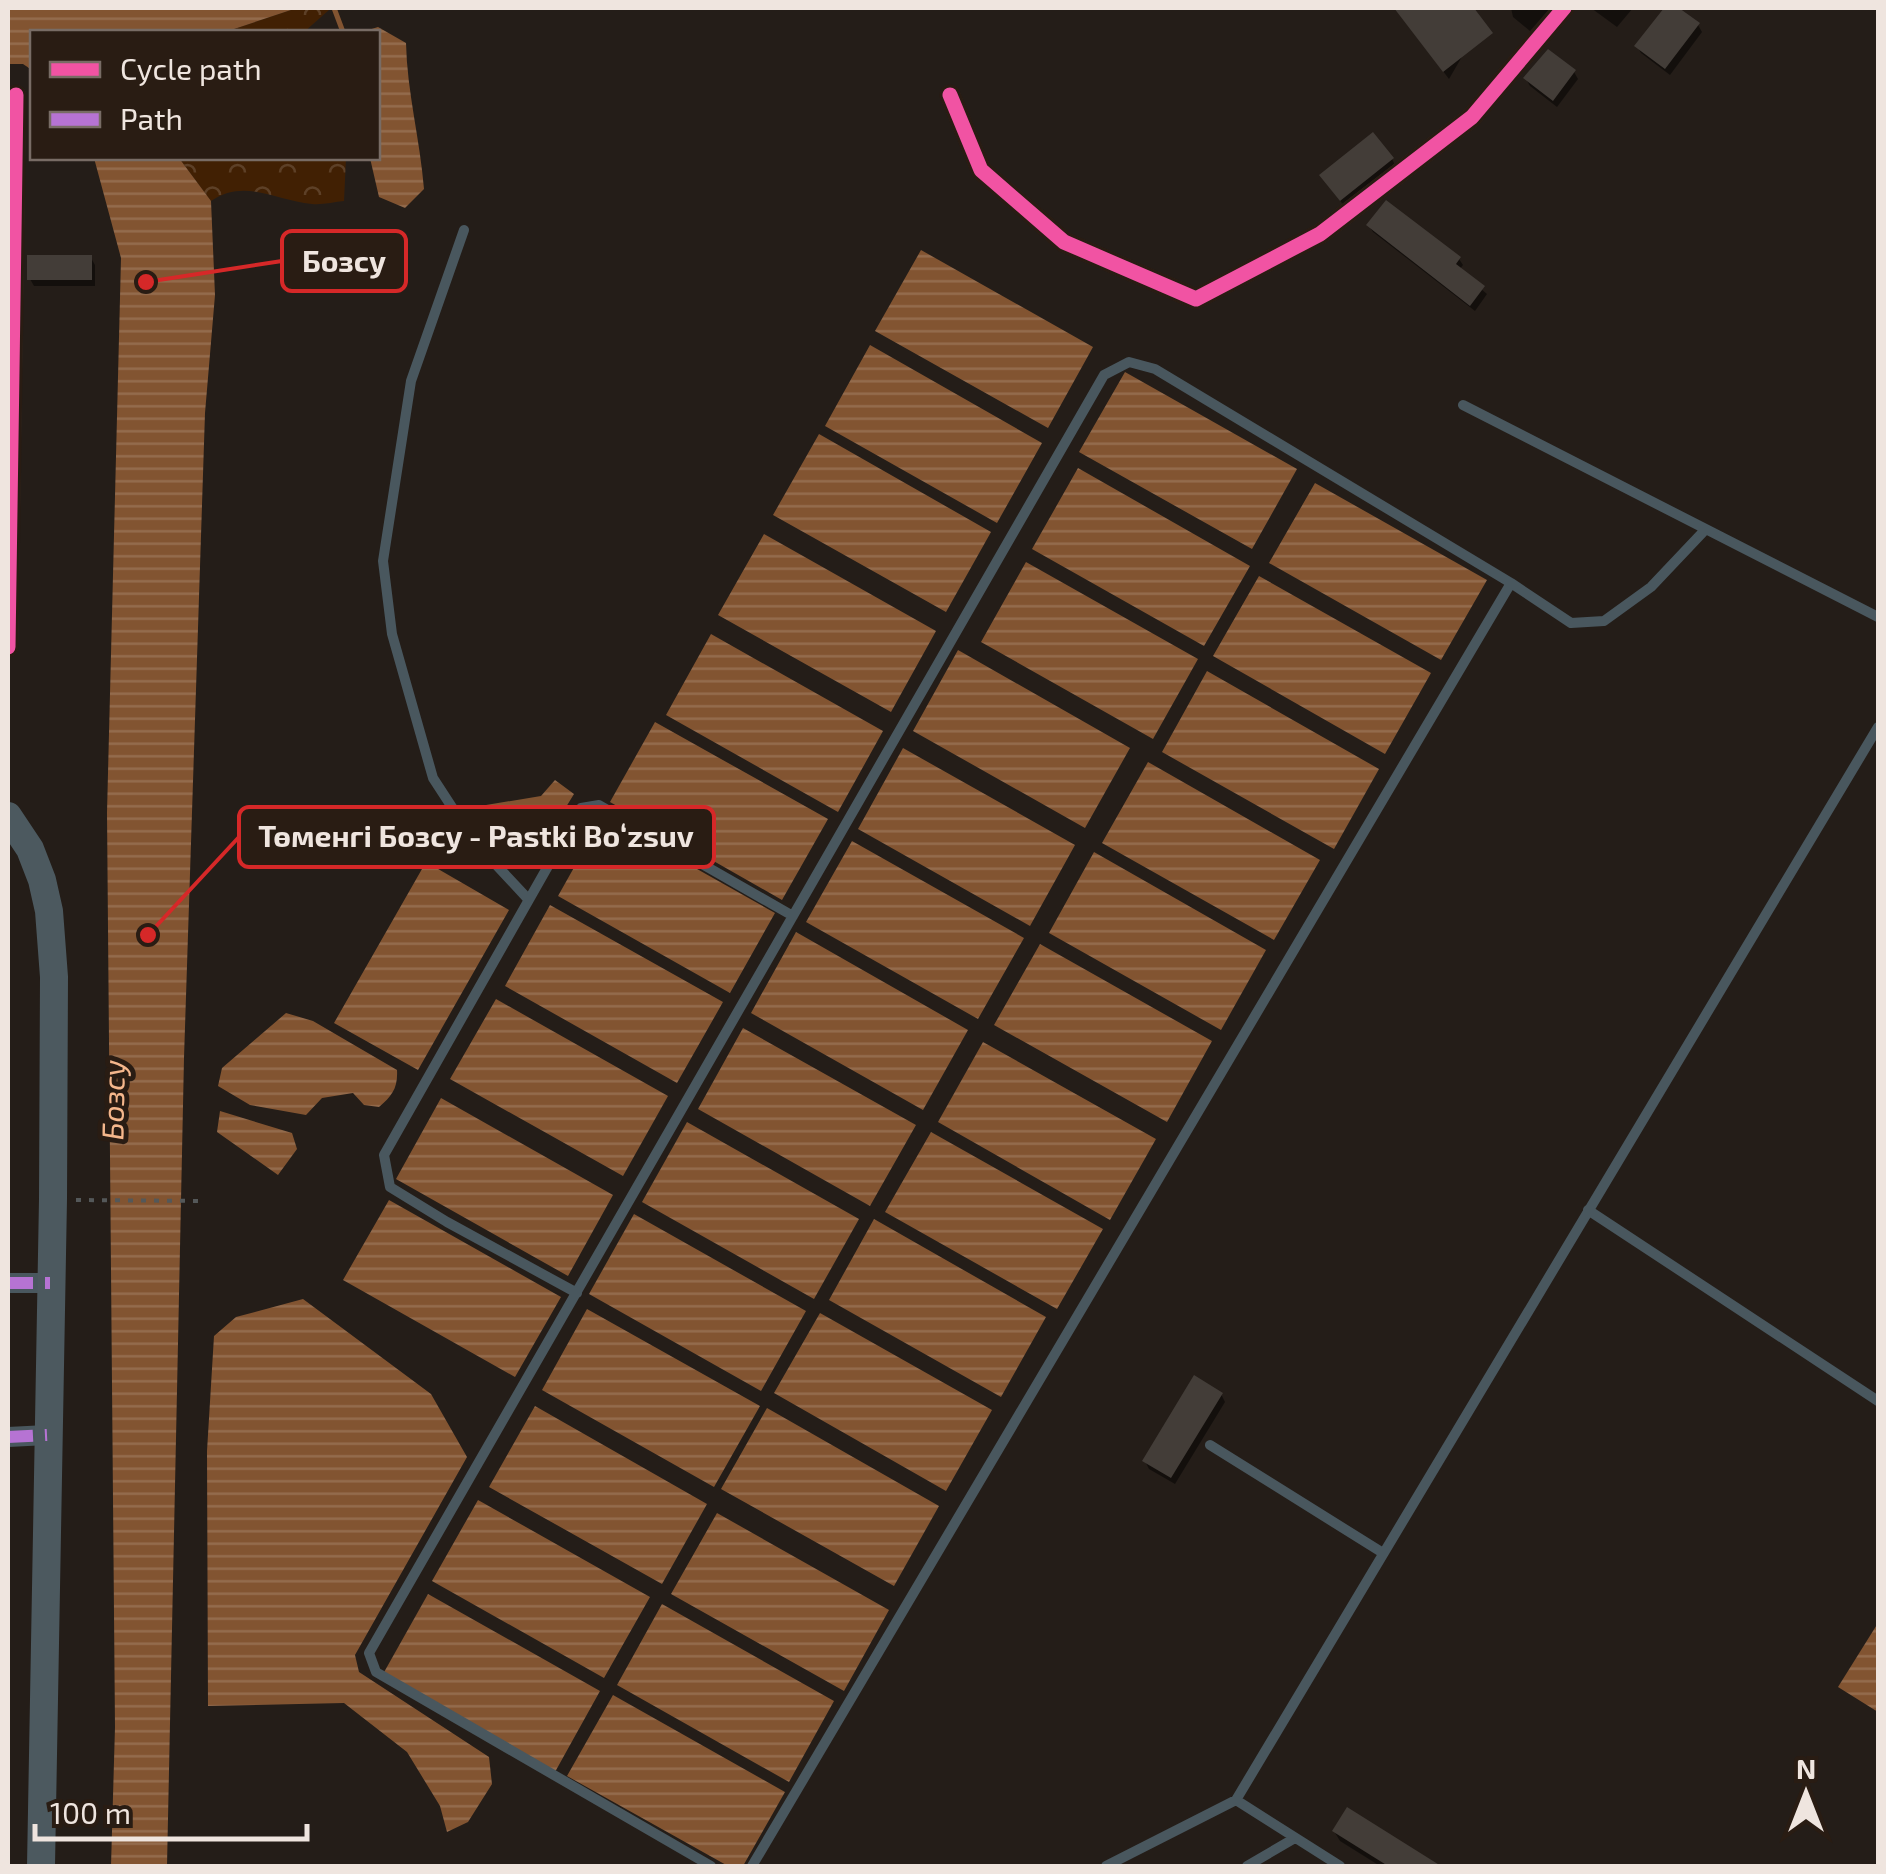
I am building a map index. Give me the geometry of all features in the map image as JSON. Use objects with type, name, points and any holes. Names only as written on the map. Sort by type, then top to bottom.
[{"type":"main road","points":[[8,816],[30,849],[42,880],[53,944],[41,1866]]},
{"type":"street","points":[[950,94],[982,170],[1064,242],[1196,299],[1320,234],[1472,117],[1564,8]]},
{"type":"street","points":[[8,647],[11,210],[16,95]]},
{"type":"street","points":[[8,1283],[50,1283]]},
{"type":"street","points":[[8,1437],[46,1435]]},
{"type":"lane","points":[[464,230],[411,381],[382,561],[392,634],[433,778],[474,842],[528,899]]},
{"type":"lane","points":[[711,1866],[376,1672],[370,1653],[1104,375],[1129,362],[1155,369],[1512,582],[1572,623],[1604,620],[1652,587],[1704,531]]},
{"type":"lane","points":[[1462,406],[1878,617]]},
{"type":"lane","points":[[752,1866],[1512,582]]},
{"type":"lane","points":[[1106,1866],[1236,1800],[1878,727]]},
{"type":"lane","points":[[576,1293],[390,1187],[384,1164],[384,1155],[528,899],[581,808],[598,805],[793,916]]},
{"type":"lane","points":[[1588,1210],[1878,1401]]},
{"type":"lane","points":[[1210,1445],[1384,1553]]},
{"type":"lane","points":[[1236,1800],[1340,1866]]},
{"type":"lane","points":[[1247,1866],[1295,1838]]},
{"type":"path","points":[[86,1200],[201,1201]]},
{"type":"green space","points":[[297,8],[329,10],[306,30],[231,30]]},
{"type":"green space","points":[[180,160],[346,160],[344,201],[312,204],[260,192],[236,191],[211,201]]},
{"type":"water","points":[[8,8],[297,8],[231,30],[30,30],[30,69],[23,64],[8,64]]},
{"type":"water","points":[[378,27],[406,43],[424,189],[405,208],[379,197],[370,160],[380,160],[380,30],[368,30]]},
{"type":"water","name":"Бозсу","points":[[95,160],[180,160],[211,201],[215,295],[205,413],[184,1058],[167,1866],[111,1866],[115,1727],[107,813],[121,258]]},
{"type":"water","points":[[921,250],[1093,347],[1048,428],[875,331]]},
{"type":"water","points":[[870,345],[1042,443],[997,523],[825,426]]},
{"type":"water","points":[[1125,372],[1297,469],[1252,549],[1079,452]]},
{"type":"water","points":[[819,434],[991,532],[946,612],[773,515]]},
{"type":"water","points":[[1078,468],[1250,566],[1204,646],[1032,549]]},
{"type":"water","points":[[1315,483],[1487,580],[1441,660],[1269,563]]},
{"type":"water","points":[[764,534],[936,631],[891,712],[718,615]]},
{"type":"water","points":[[1026,562],[1198,659],[1153,739],[981,642]]},
{"type":"water","points":[[1259,576],[1431,673],[1385,754],[1213,656]]},
{"type":"water","points":[[711,634],[883,731],[838,812],[666,715]]},
{"type":"water","points":[[958,650],[1130,748],[1085,828],[913,731]]},
{"type":"water","points":[[1207,671],[1379,769],[1334,849],[1162,752]]},
{"type":"water","points":[[655,722],[828,819],[782,900],[610,802]]},
{"type":"water","points":[[903,748],[1075,845],[1030,926],[858,829]]},
{"type":"water","points":[[1148,762],[1320,860],[1274,940],[1102,843]]},
{"type":"water","points":[[555,780],[574,794],[539,851],[526,861],[508,856],[474,816],[480,806],[541,796]]},
{"type":"water","points":[[603,816],[775,913],[730,993],[558,896]]},
{"type":"water","points":[[852,841],[1024,938],[978,1019],[806,922]]},
{"type":"water","points":[[1094,852],[1266,950],[1221,1030],[1049,933]]},
{"type":"water","points":[[426,862],[509,910],[418,1070],[334,1023]]},
{"type":"water","points":[[550,905],[723,1002],[677,1083],[505,986]]},
{"type":"water","points":[[796,932],[968,1030],[923,1110],[751,1013]]},
{"type":"water","points":[[1040,944],[1212,1041],[1167,1122],[994,1025]]},
{"type":"water","points":[[496,999],[668,1096],[623,1176],[450,1079]]},
{"type":"water","points":[[286,1013],[313,1021],[397,1070],[391,1095],[379,1107],[364,1105],[353,1093],[322,1098],[306,1115],[250,1105],[218,1086],[222,1068]]},
{"type":"water","points":[[743,1028],[916,1125],[870,1206],[698,1109]]},
{"type":"water","points":[[983,1042],[1156,1139],[1110,1220],[938,1122]]},
{"type":"water","points":[[441,1098],[613,1195],[568,1276],[396,1179]]},
{"type":"water","points":[[220,1111],[292,1133],[297,1149],[278,1175],[217,1132]]},
{"type":"water","points":[[687,1122],[859,1219],[814,1299],[642,1202]]},
{"type":"water","points":[[931,1132],[1103,1229],[1057,1309],[885,1212]]},
{"type":"water","points":[[389,1200],[561,1297],[515,1377],[343,1280]]},
{"type":"water","points":[[634,1214],[806,1311],[761,1391],[589,1294]]},
{"type":"water","points":[[874,1219],[1046,1317],[1001,1397],[829,1300]]},
{"type":"water","points":[[303,1299],[431,1394],[467,1457],[355,1655],[359,1672],[489,1757],[492,1784],[468,1822],[447,1832],[440,1806],[407,1752],[344,1703],[208,1706],[207,1451],[214,1336],[236,1317]]},
{"type":"water","points":[[587,1309],[760,1406],[714,1487],[542,1390]]},
{"type":"water","points":[[820,1313],[992,1410],[946,1491],[774,1393]]},
{"type":"water","points":[[535,1406],[707,1504],[662,1584],[489,1487]]},
{"type":"water","points":[[767,1408],[939,1506],[894,1586],[721,1489]]},
{"type":"water","points":[[478,1500],[650,1597],[604,1678],[432,1581]]},
{"type":"water","points":[[717,1513],[889,1610],[844,1691],[671,1594]]},
{"type":"water","points":[[428,1594],[600,1691],[555,1772],[383,1674]]},
{"type":"water","points":[[662,1604],[834,1701],[789,1782],[617,1685]]},
{"type":"water","points":[[1878,1623],[1878,1712],[1838,1687]]},
{"type":"water","points":[[613,1695],[785,1792],[743,1866],[728,1866],[567,1776]]},
{"type":"building","points":[[1394,8],[1474,8],[1493,33],[1443,72]]},
{"type":"building","points":[[1664,8],[1679,8],[1700,23],[1665,69],[1634,46]]},
{"type":"building","points":[[1548,49],[1576,70],[1553,101],[1523,78]]},
{"type":"building","points":[[1373,132],[1394,158],[1340,201],[1319,175]]},
{"type":"building","points":[[1386,200],[1461,257],[1456,264],[1485,286],[1470,306],[1366,225]]},
{"type":"building","points":[[27,255],[92,255],[92,280],[27,280]]},
{"type":"building","points":[[1194,1375],[1223,1393],[1171,1478],[1142,1461]]},
{"type":"building","points":[[1347,1807],[1441,1866],[1388,1866],[1332,1831]]},
{"type":"waterway","points":[[334,8],[342,30]]},
{"type":"marked path","points":[[8,1283],[50,1283]]},
{"type":"marked path","points":[[8,1437],[47,1435]]},
{"type":"cycle path","points":[[950,95],[981,170],[1064,242],[1196,299],[1320,234],[1472,117],[1564,8]]},
{"type":"cycle path","points":[[8,647],[16,95]]},
{"type":"place","name":"Бозсу","points":[[146,282]]},
{"type":"place","name":"Төменгі Бозсу - Pastki Boʻzsuv","points":[[148,935]]}]
